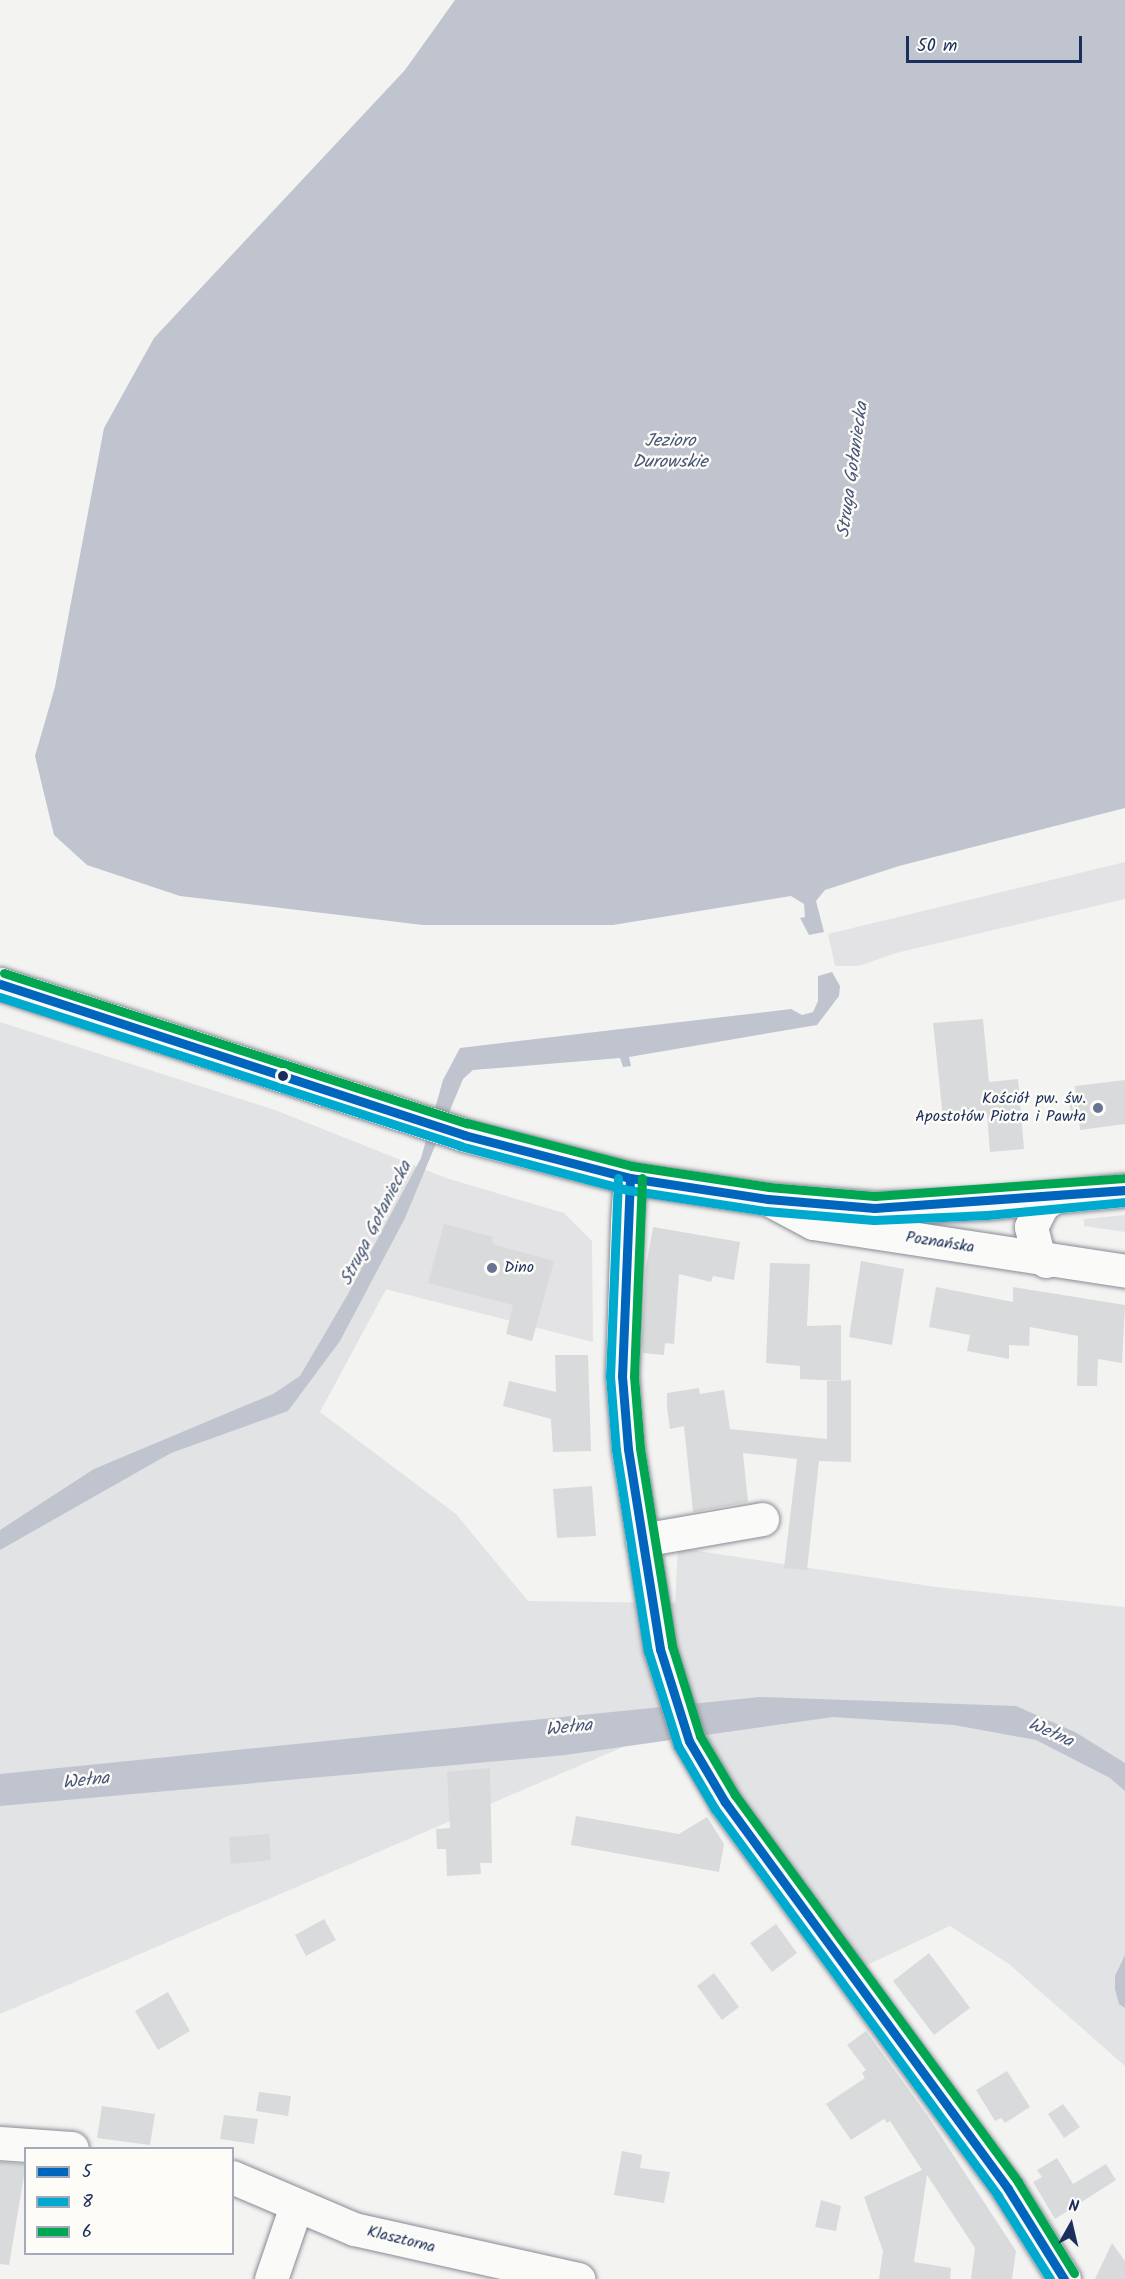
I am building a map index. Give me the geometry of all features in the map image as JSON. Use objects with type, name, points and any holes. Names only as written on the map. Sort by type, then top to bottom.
[{"type":"main road","points":[[0,984],[464,1135],[560,1163],[630,1178],[826,1206],[915,1208],[1125,1190]]},
{"type":"main road","points":[[630,1178],[622,1376],[642,1540],[660,1649],[677,1711],[699,1762],[975,2142],[1064,2279]]},
{"type":"main road","points":[[1046,1261],[1036,1251],[1031,1227],[1042,1205],[1054,1197]]},
{"type":"main road","name":"Poznańska","points":[[768,1199],[813,1224],[1046,1261],[1125,1271]]},
{"type":"main road","points":[[642,1540],[762,1519]]},
{"type":"main road","points":[[0,2143],[58,2147]]},
{"type":"main road","name":"Klasztorna","points":[[234,2178],[296,2206],[373,2234],[578,2279]]},
{"type":"main road","points":[[271,2279],[296,2206]]},
{"type":"shaded area","points":[[1125,862],[1125,899],[896,953],[859,966],[835,966],[828,934]]},
{"type":"shaded area","points":[[0,1022],[275,1110],[446,1178],[320,1412],[456,1514],[528,1601],[675,1603],[678,1548],[936,1587],[1125,1607],[1125,2066],[1009,1964],[950,1926],[850,1973],[799,1901],[693,1717],[0,2014]]},
{"type":"shaded area","points":[[446,1178],[564,1213],[592,1241],[593,1342],[385,1289]]},
{"type":"shaded area","points":[[1125,1215],[1125,1232],[1084,1226],[1084,1219]]},
{"type":"water","name":"Jezioro Durowskie","points":[[455,0],[1125,0],[1125,808],[899,866],[825,890],[816,901],[824,932],[809,935],[800,918],[805,917],[804,904],[791,896],[613,925],[423,925],[180,896],[87,865],[54,835],[35,756],[55,687],[104,428],[154,338],[405,70]]},
{"type":"water","points":[[832,972],[840,986],[839,996],[817,1025],[629,1057],[631,1066],[623,1067],[620,1058],[473,1070],[463,1079],[405,1218],[340,1341],[288,1411],[171,1453],[0,1550],[0,1530],[94,1469],[273,1394],[300,1376],[348,1294],[421,1158],[443,1080],[460,1048],[791,1009],[802,1015],[813,1012],[818,1001],[818,976]]},
{"type":"water","name":"Wełna","points":[[760,1697],[1016,1706],[1075,1732],[1125,1763],[1125,1791],[1110,1778],[1036,1740],[954,1725],[833,1717],[565,1755],[0,1806],[0,1774]]},
{"type":"water","points":[[1125,1955],[1125,2008],[1119,2004],[1115,1989],[1115,1976]]},
{"type":"building","points":[[983,1019],[989,1082],[1018,1079],[1024,1149],[990,1152],[987,1114],[943,1118],[933,1023]]},
{"type":"building","name":"Kościół pw. św. Apostołów Piotra i Pawła","points":[[1125,1080],[1125,1124],[1080,1130],[1079,1118],[1071,1118],[1069,1099],[1076,1099],[1075,1086]]},
{"type":"building","name":"Dino","points":[[444,1224],[493,1237],[492,1244],[554,1261],[532,1341],[506,1334],[513,1305],[428,1283]]},
{"type":"building","points":[[653,1227],[740,1242],[734,1280],[713,1276],[711,1282],[679,1274],[674,1344],[665,1343],[664,1355],[643,1353],[642,1342],[646,1267]]},
{"type":"building","points":[[861,1261],[904,1269],[892,1345],[849,1337]]},
{"type":"building","points":[[770,1263],[810,1264],[807,1326],[841,1325],[841,1381],[800,1379],[800,1366],[766,1363]]},
{"type":"building","points":[[936,1287],[1013,1302],[1013,1287],[1125,1305],[1122,1363],[1098,1359],[1097,1386],[1077,1386],[1078,1336],[1030,1327],[1029,1346],[1009,1345],[1009,1359],[967,1351],[970,1335],[929,1327]]},
{"type":"building","points":[[555,1355],[588,1355],[591,1451],[553,1452],[551,1419],[503,1406],[509,1381],[556,1392]]},
{"type":"building","points":[[851,1380],[851,1462],[819,1461],[807,1570],[784,1568],[797,1459],[743,1453],[748,1502],[693,1512],[684,1426],[670,1429],[667,1393],[699,1388],[700,1394],[724,1390],[730,1429],[827,1439],[827,1381]]},
{"type":"building","points":[[592,1486],[596,1536],[557,1538],[553,1489]]},
{"type":"building","points":[[490,1768],[492,1863],[480,1863],[481,1874],[447,1876],[446,1849],[437,1849],[436,1829],[450,1828],[447,1772]]},
{"type":"building","points":[[576,1816],[679,1834],[707,1817],[724,1844],[719,1872],[571,1845]]},
{"type":"building","points":[[269,1834],[271,1860],[231,1864],[229,1837]]},
{"type":"building","points":[[324,1919],[336,1940],[306,1956],[295,1935]]},
{"type":"building","points":[[776,1924],[797,1953],[772,1972],[750,1943]]},
{"type":"building","points":[[929,1953],[970,2008],[934,2035],[893,1981]]},
{"type":"building","points":[[714,1973],[739,2007],[722,2020],[697,1986]]},
{"type":"building","points":[[168,1992],[190,2031],[158,2050],[135,2011]]},
{"type":"building","points":[[866,2031],[927,2115],[1016,2251],[1012,2279],[971,2279],[975,2248],[927,2175],[914,2262],[951,2268],[950,2279],[879,2279],[883,2251],[864,2197],[922,2170],[890,2121],[887,2123],[884,2119],[851,2140],[826,2104],[865,2078],[862,2073],[866,2070],[847,2045]]},
{"type":"building","points":[[1007,2071],[1030,2107],[1005,2123],[1001,2118],[995,2121],[976,2090]]},
{"type":"building","points":[[259,2092],[291,2096],[288,2116],[256,2111]]},
{"type":"building","points":[[1063,2104],[1080,2127],[1064,2138],[1048,2114]]},
{"type":"building","points":[[102,2106],[155,2114],[150,2145],[97,2138]]},
{"type":"building","points":[[224,2115],[258,2119],[254,2144],[220,2139]]},
{"type":"building","points":[[622,2151],[642,2155],[640,2168],[670,2172],[664,2203],[614,2195]]},
{"type":"building","points":[[1057,2158],[1073,2184],[1106,2164],[1116,2180],[1055,2219],[1033,2182],[1042,2177],[1037,2170]]},
{"type":"building","points":[[0,2162],[24,2164],[9,2265],[0,2264]]},
{"type":"building","points":[[821,2200],[841,2206],[836,2231],[815,2227]]},
{"type":"building","points":[[1112,2243],[1125,2261],[1125,2279],[1095,2279]]},
{"type":"transit line","name":"6","points":[[4,973],[467,1123],[632,1166],[769,1187],[875,1196],[1124,1178]]},
{"type":"transit line","name":"5","points":[[0,984],[464,1135],[630,1178],[768,1199],[875,1208],[1125,1190]]},
{"type":"transit line","name":"8","points":[[0,997],[460,1146],[628,1190],[766,1211],[874,1220],[987,1215],[1125,1202]]},
{"type":"transit line","name":"8","points":[[618,1178],[610,1376],[616,1450],[648,1651],[678,1746],[715,1809],[998,2196],[1050,2279]]},
{"type":"transit line","name":"5","points":[[630,1178],[622,1376],[628,1449],[660,1649],[689,1741],[725,1802],[1008,2189],[1064,2279]]},
{"type":"transit line","name":"6","points":[[642,1178],[634,1376],[640,1448],[672,1646],[700,1736],[735,1795],[1018,2182],[1074,2273]]},
{"type":"place","name":"Kościół pw. św. Apostołów Piotra i Pawła","points":[[1098,1108]]},
{"type":"place","name":"Dino","points":[[492,1268]]},
{"type":"water label","name":"Struga Gołaniecka","points":[[854,470]]},
{"type":"water label","name":"Struga Gołaniecka","points":[[377,1224]]}]
